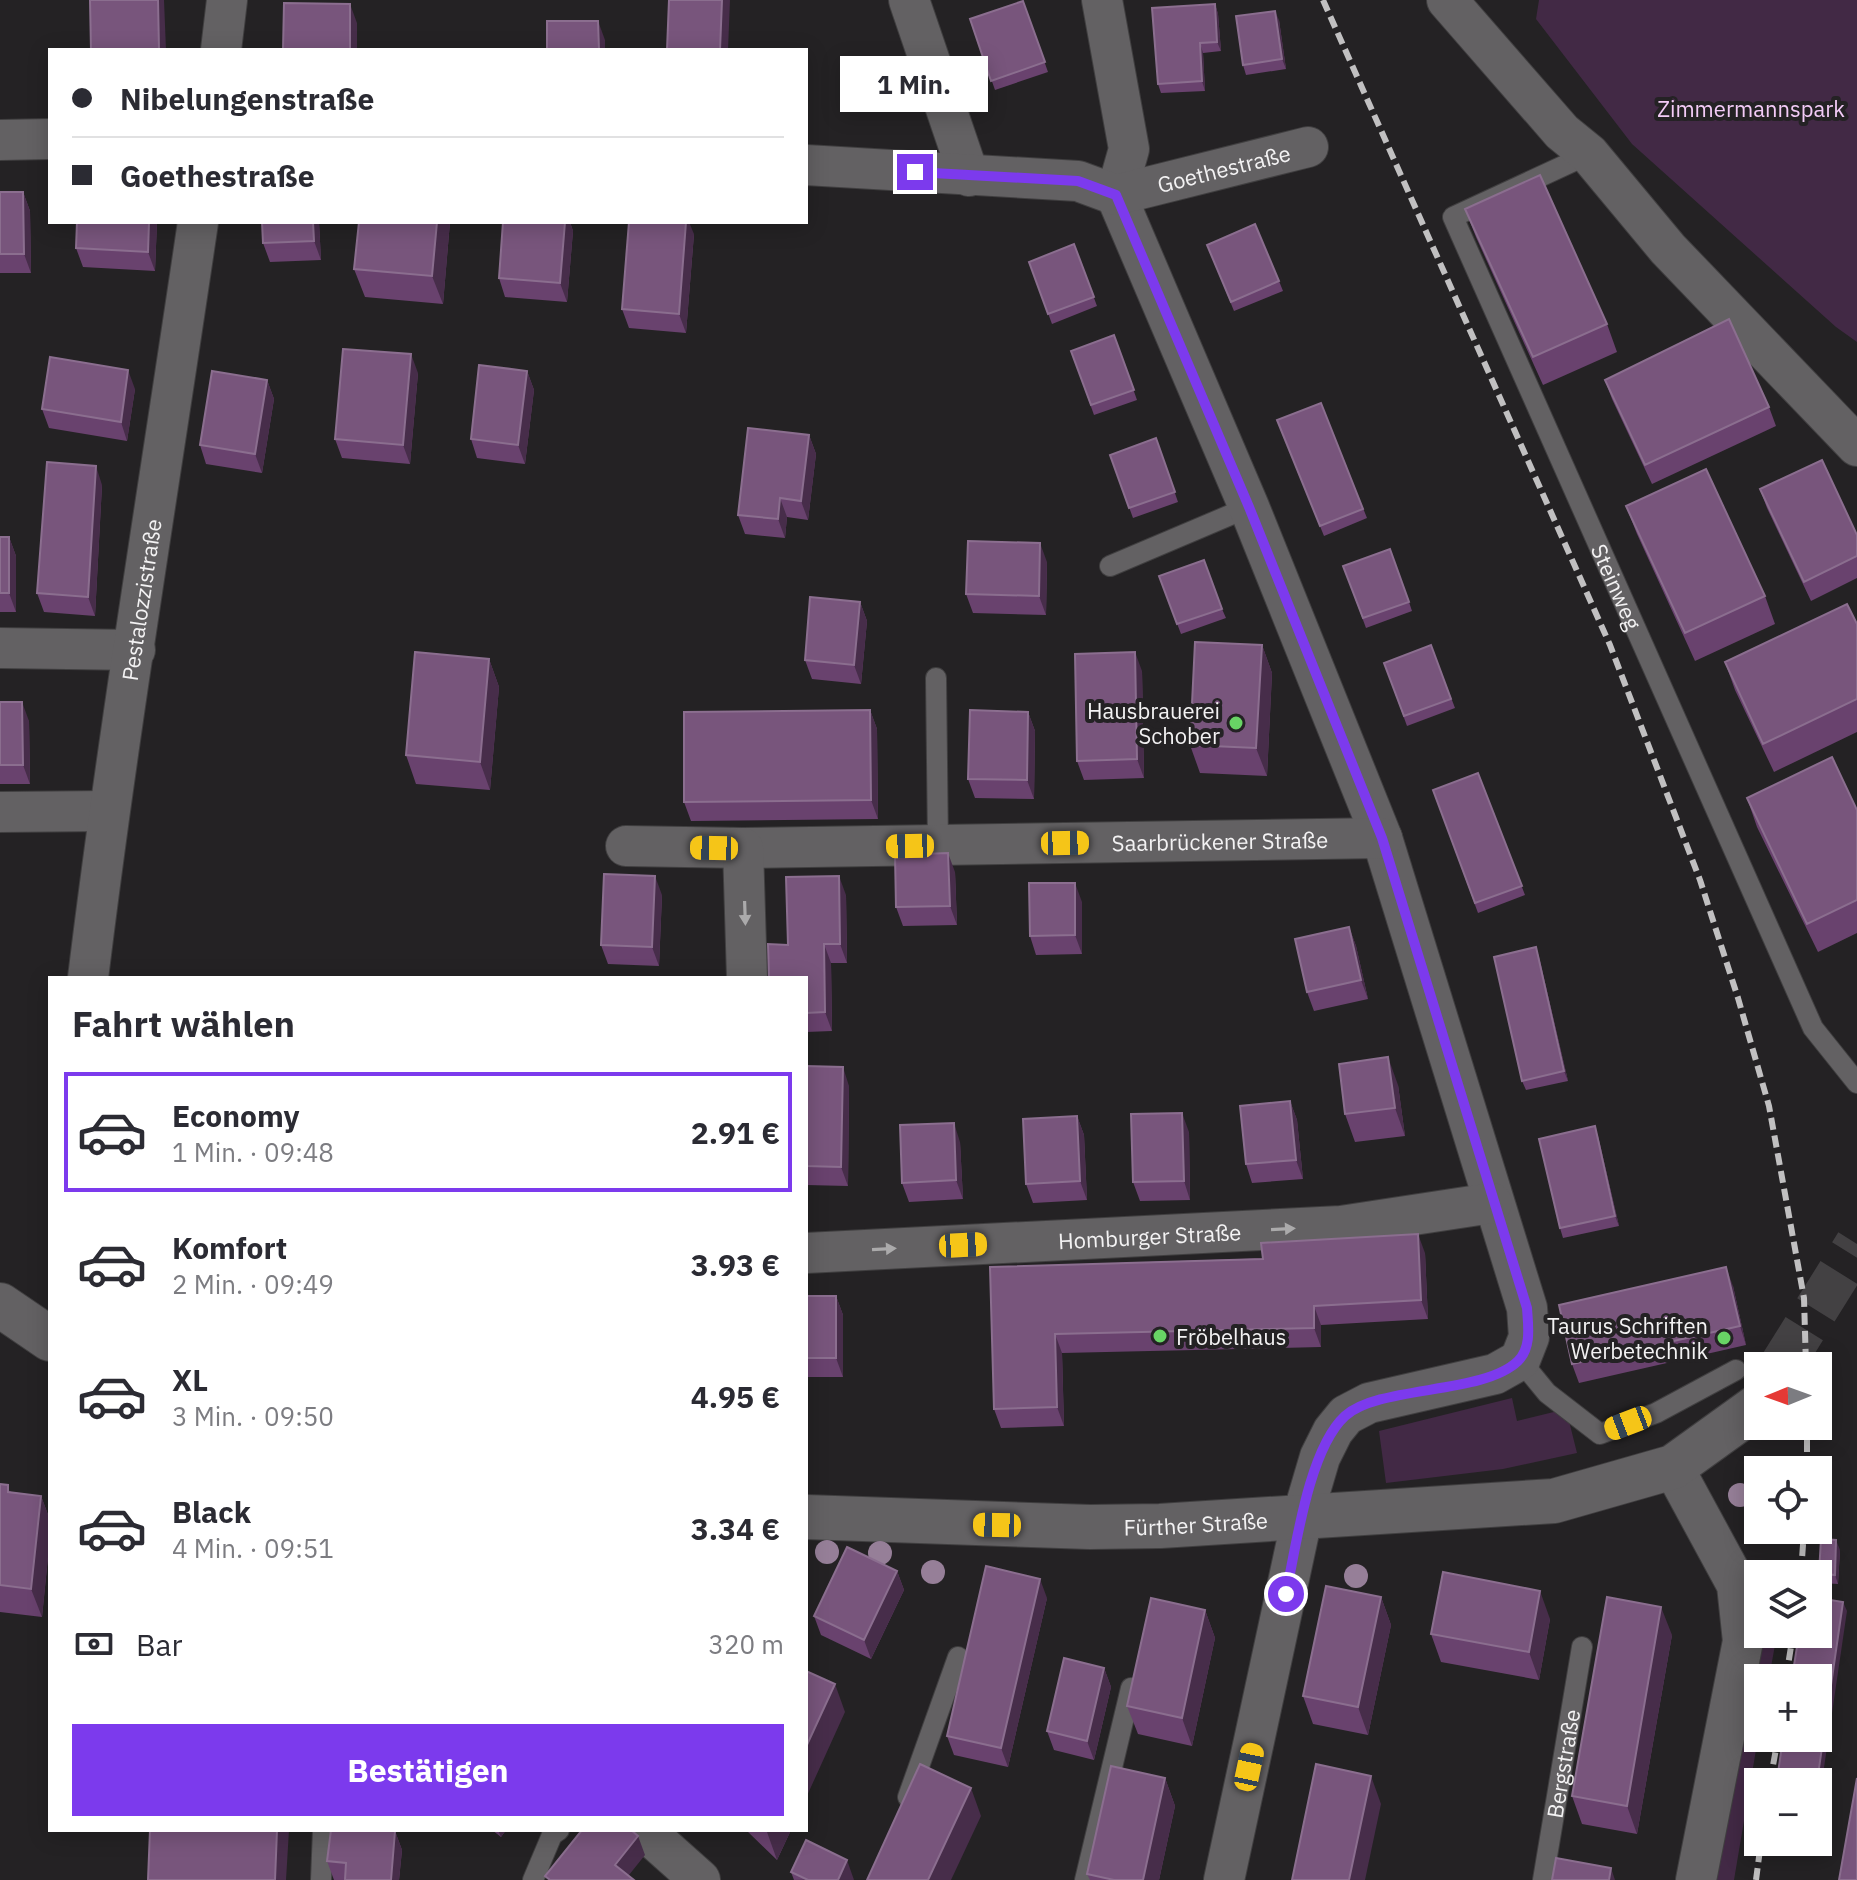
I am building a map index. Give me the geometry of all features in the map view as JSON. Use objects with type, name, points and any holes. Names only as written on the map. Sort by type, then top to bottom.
[{"type":"main road","points":[[0,1305],[48,1338]]},
{"type":"main road","name":"Fürther Straße","points":[[808,1517],[1090,1527],[1302,1518],[1554,1501],[1673,1467],[1744,1390]]},
{"type":"street","points":[[221,48],[227,0]]},
{"type":"street","points":[[909,0],[969,176]]},
{"type":"street","points":[[1102,0],[1129,149],[1116,195],[1249,507],[1382,838],[1492,1203],[1527,1308],[1529,1337],[1520,1360],[1495,1374],[1369,1403],[1346,1415],[1333,1431],[1320,1457],[1302,1518],[1224,1880]]},
{"type":"street","points":[[1447,0],[1562,132],[1589,154],[1668,249],[1857,446]]},
{"type":"street","points":[[0,140],[48,139]]},
{"type":"street","name":"Goethestraße","points":[[1116,195],[1308,147]]},
{"type":"street","points":[[808,165],[1078,181],[1116,195]]},
{"type":"street","name":"Pestalozzistraße","points":[[88,976],[108,811],[198,224]]},
{"type":"street","points":[[0,648],[135,650]]},
{"type":"street","points":[[0,812],[108,811]]},
{"type":"street","name":"Saarbrückener Straße","points":[[626,846],[743,848],[1382,838]]},
{"type":"street","points":[[743,848],[747,976]]},
{"type":"street","name":"Homburger Straße","points":[[808,1253],[1341,1226],[1492,1203]]},
{"type":"street","points":[[1673,1467],[1737,1585],[1743,1641],[1696,1880]]},
{"type":"street","points":[[646,1832],[700,1880]]},
{"type":"lane","name":"Steinweg","points":[[1589,154],[1453,217],[1813,1028],[1857,1083]]},
{"type":"lane","points":[[1110,566],[1249,507]]},
{"type":"lane","points":[[936,678],[938,845]]},
{"type":"lane","points":[[1520,1360],[1547,1393],[1600,1434],[1656,1413],[1744,1389]]},
{"type":"lane","name":"Bergstraße","points":[[1543,1880],[1582,1647]]},
{"type":"lane","points":[[899,1821],[958,1657]]},
{"type":"lane","points":[[1085,1880],[1131,1688]]},
{"type":"lane","points":[[321,1880],[323,1832]]},
{"type":"lane","points":[[533,1880],[552,1835],[556,1832]]},
{"type":"green space","name":"Zimmermannspark","points":[[1539,0],[1857,0],[1857,342],[1836,327],[1632,144],[1536,19]]},
{"type":"green space","points":[[1512,1398],[1517,1421],[1566,1409],[1577,1453],[1503,1469],[1386,1483],[1379,1431]]},
{"type":"green space","points":[[1762,1648],[1774,1648],[1772,1664],[1758,1664]]},
{"type":"green space","points":[[1744,1724],[1744,1752],[1756,1752],[1753,1768],[1744,1768],[1744,1821],[1734,1880],[1712,1880]]},
{"type":"building","points":[[90,0],[158,0],[159,48],[91,48]]},
{"type":"building","points":[[669,0],[722,0],[720,48],[667,48]]},
{"type":"building","points":[[1023,1],[1045,62],[991,81],[970,19]]},
{"type":"building","points":[[284,3],[350,4],[350,48],[283,48]]},
{"type":"building","points":[[1215,4],[1217,42],[1200,43],[1202,81],[1158,84],[1152,8]]},
{"type":"building","points":[[1275,11],[1282,59],[1243,65],[1236,16]]},
{"type":"building","points":[[547,21],[598,21],[599,48],[547,48]]},
{"type":"building","points":[[1540,175],[1607,324],[1533,357],[1465,209]]},
{"type":"building","points":[[0,192],[23,192],[24,254],[0,254]]},
{"type":"building","points":[[77,224],[149,224],[148,252],[76,248]]},
{"type":"building","points":[[262,224],[313,224],[314,241],[263,243]]},
{"type":"building","points":[[359,224],[437,224],[432,276],[354,269]]},
{"type":"building","points":[[503,224],[565,224],[560,283],[499,278]]},
{"type":"building","points":[[629,224],[686,224],[679,314],[622,309]]},
{"type":"building","points":[[1255,224],[1279,281],[1231,302],[1207,245]]},
{"type":"building","points":[[1074,244],[1094,297],[1048,314],[1029,262]]},
{"type":"building","points":[[1729,319],[1769,407],[1645,465],[1605,380]]},
{"type":"building","points":[[1114,335],[1134,390],[1091,405],[1071,351]]},
{"type":"building","points":[[343,349],[411,354],[403,445],[335,439]]},
{"type":"building","points":[[50,357],[128,370],[121,422],[42,409]]},
{"type":"building","points":[[479,365],[527,371],[518,445],[471,439]]},
{"type":"building","points":[[212,371],[267,380],[255,454],[200,445]]},
{"type":"building","points":[[1321,403],[1363,509],[1320,526],[1277,420]]},
{"type":"building","points":[[748,428],[809,435],[801,501],[780,498],[778,519],[738,515]]},
{"type":"building","points":[[1156,438],[1175,492],[1129,508],[1110,455]]},
{"type":"building","points":[[1822,460],[1857,535],[1857,556],[1804,582],[1760,489]]},
{"type":"building","points":[[47,462],[96,466],[88,597],[37,593]]},
{"type":"building","points":[[1706,469],[1765,596],[1685,633],[1626,506]]},
{"type":"building","points":[[0,537],[9,537],[9,593],[0,593]]},
{"type":"building","points":[[968,541],[1040,543],[1039,596],[966,594]]},
{"type":"building","points":[[1390,549],[1409,602],[1363,618],[1343,566]]},
{"type":"building","points":[[1204,560],[1222,609],[1177,624],[1159,576]]},
{"type":"building","points":[[810,597],[860,602],[854,665],[805,660]]},
{"type":"building","points":[[1847,604],[1857,624],[1857,699],[1763,744],[1725,662]]},
{"type":"building","name":"Hausbrauerei Schober","points":[[1195,642],[1262,645],[1256,748],[1190,745]]},
{"type":"building","points":[[1431,645],[1451,699],[1404,716],[1384,663]]},
{"type":"building","points":[[415,652],[489,659],[480,762],[406,755]]},
{"type":"building","points":[[1135,652],[1137,759],[1077,761],[1075,654]]},
{"type":"building","points":[[0,702],[22,702],[23,765],[0,765]]},
{"type":"building","points":[[870,710],[871,800],[684,802],[684,712]]},
{"type":"building","points":[[970,710],[1028,712],[1027,780],[968,779]]},
{"type":"building","points":[[1832,757],[1857,810],[1857,900],[1807,924],[1747,798]]},
{"type":"building","points":[[1478,773],[1522,886],[1475,903],[1433,790]]},
{"type":"building","points":[[948,853],[950,906],[896,907],[895,855]]},
{"type":"building","points":[[604,874],[655,876],[652,947],[601,945]]},
{"type":"building","points":[[839,876],[840,944],[824,944],[825,1012],[808,1013],[808,976],[769,976],[768,944],[788,945],[786,877]]},
{"type":"building","points":[[1029,883],[1075,883],[1075,935],[1030,936]]},
{"type":"building","points":[[1349,927],[1361,980],[1307,992],[1295,939]]},
{"type":"building","points":[[1536,947],[1564,1071],[1522,1081],[1494,957]]},
{"type":"building","points":[[1388,1057],[1395,1108],[1345,1114],[1339,1064]]},
{"type":"building","points":[[808,1066],[843,1067],[841,1167],[808,1166]]},
{"type":"building","points":[[1290,1101],[1296,1160],[1246,1164],[1240,1106]]},
{"type":"building","points":[[1182,1113],[1184,1181],[1133,1182],[1131,1114]]},
{"type":"building","points":[[1077,1116],[1080,1181],[1026,1184],[1023,1119]]},
{"type":"building","points":[[954,1123],[956,1180],[902,1183],[900,1125]]},
{"type":"building","points":[[1595,1126],[1615,1216],[1560,1228],[1539,1139]]},
{"type":"building","name":"Fröbelhaus","points":[[1418,1234],[1421,1300],[1314,1306],[1314,1328],[1055,1334],[1057,1407],[994,1409],[990,1267],[1263,1259],[1261,1243]]},
{"type":"building","points":[[1726,1267],[1740,1326],[1572,1364],[1559,1305]]},
{"type":"building","points":[[808,1296],[836,1296],[836,1358],[808,1358]]},
{"type":"building","points":[[0,1484],[8,1485],[8,1492],[41,1496],[31,1589],[0,1585]]},
{"type":"building","points":[[1832,1540],[1836,1540],[1835,1575],[1832,1575],[1832,1560],[1820,1560],[1821,1544],[1832,1544]]},
{"type":"building","points":[[847,1547],[897,1571],[864,1640],[814,1616]]},
{"type":"building","points":[[986,1566],[1040,1579],[1001,1748],[947,1736]]},
{"type":"building","points":[[1443,1572],[1540,1591],[1529,1652],[1431,1634]]},
{"type":"building","points":[[1326,1586],[1381,1597],[1358,1707],[1303,1696]]},
{"type":"building","points":[[1607,1597],[1661,1607],[1627,1806],[1572,1796]]},
{"type":"building","points":[[1151,1598],[1205,1610],[1182,1718],[1127,1706]]},
{"type":"building","points":[[1832,1600],[1843,1602],[1832,1678],[1832,1664],[1794,1664],[1797,1648],[1832,1648]]},
{"type":"building","points":[[1064,1658],[1104,1668],[1087,1741],[1047,1731]]},
{"type":"building","points":[[808,1672],[835,1684],[808,1743]]},
{"type":"building","points":[[1781,1752],[1821,1752],[1819,1768],[1779,1768]]},
{"type":"building","points":[[920,1764],[971,1788],[928,1880],[867,1880]]},
{"type":"building","points":[[1316,1764],[1371,1776],[1349,1880],[1292,1880]]},
{"type":"building","points":[[1111,1766],[1165,1778],[1143,1880],[1114,1880],[1087,1874]]},
{"type":"building","points":[[1857,1778],[1857,1880],[1839,1880]]},
{"type":"building","points":[[150,1832],[277,1832],[275,1880],[148,1880]]},
{"type":"building","points":[[331,1832],[395,1832],[391,1880],[345,1880],[346,1863],[327,1861]]},
{"type":"building","points":[[580,1832],[633,1832],[638,1836],[615,1865],[634,1880],[550,1880],[545,1876]]},
{"type":"building","points":[[806,1840],[847,1860],[838,1880],[808,1880],[791,1872]]},
{"type":"building","points":[[1556,1858],[1611,1868],[1609,1880],[1552,1880]]},
{"type":"tunnel","points":[[1790,1352],[1857,1244]]},
{"type":"railway","points":[[1323,0],[1610,645],[1700,880],[1769,1106],[1804,1298],[1806,1352]]},
{"type":"railway","points":[[1807,1440],[1807,1456]]},
{"type":"railway","points":[[1802,1560],[1803,1544]]},
{"type":"railway","points":[[1788,1664],[1791,1648]]},
{"type":"railway","points":[[1773,1768],[1775,1752]]},
{"type":"railway","points":[[1756,1880],[1759,1856]]},
{"type":"place","name":"Hausbrauerei Schober","points":[[1236,723]]},
{"type":"place","name":"Fröbelhaus","points":[[1160,1336]]},
{"type":"place","name":"Taurus Schriften Werbetechnik","points":[[1724,1338]]},
{"type":"route","points":[[915,172],[1078,181],[1116,195],[1249,507],[1382,838],[1492,1203],[1527,1308],[1529,1337],[1520,1360],[1495,1374],[1369,1403],[1346,1415],[1333,1431],[1320,1457],[1302,1518],[1286,1594]]}]
